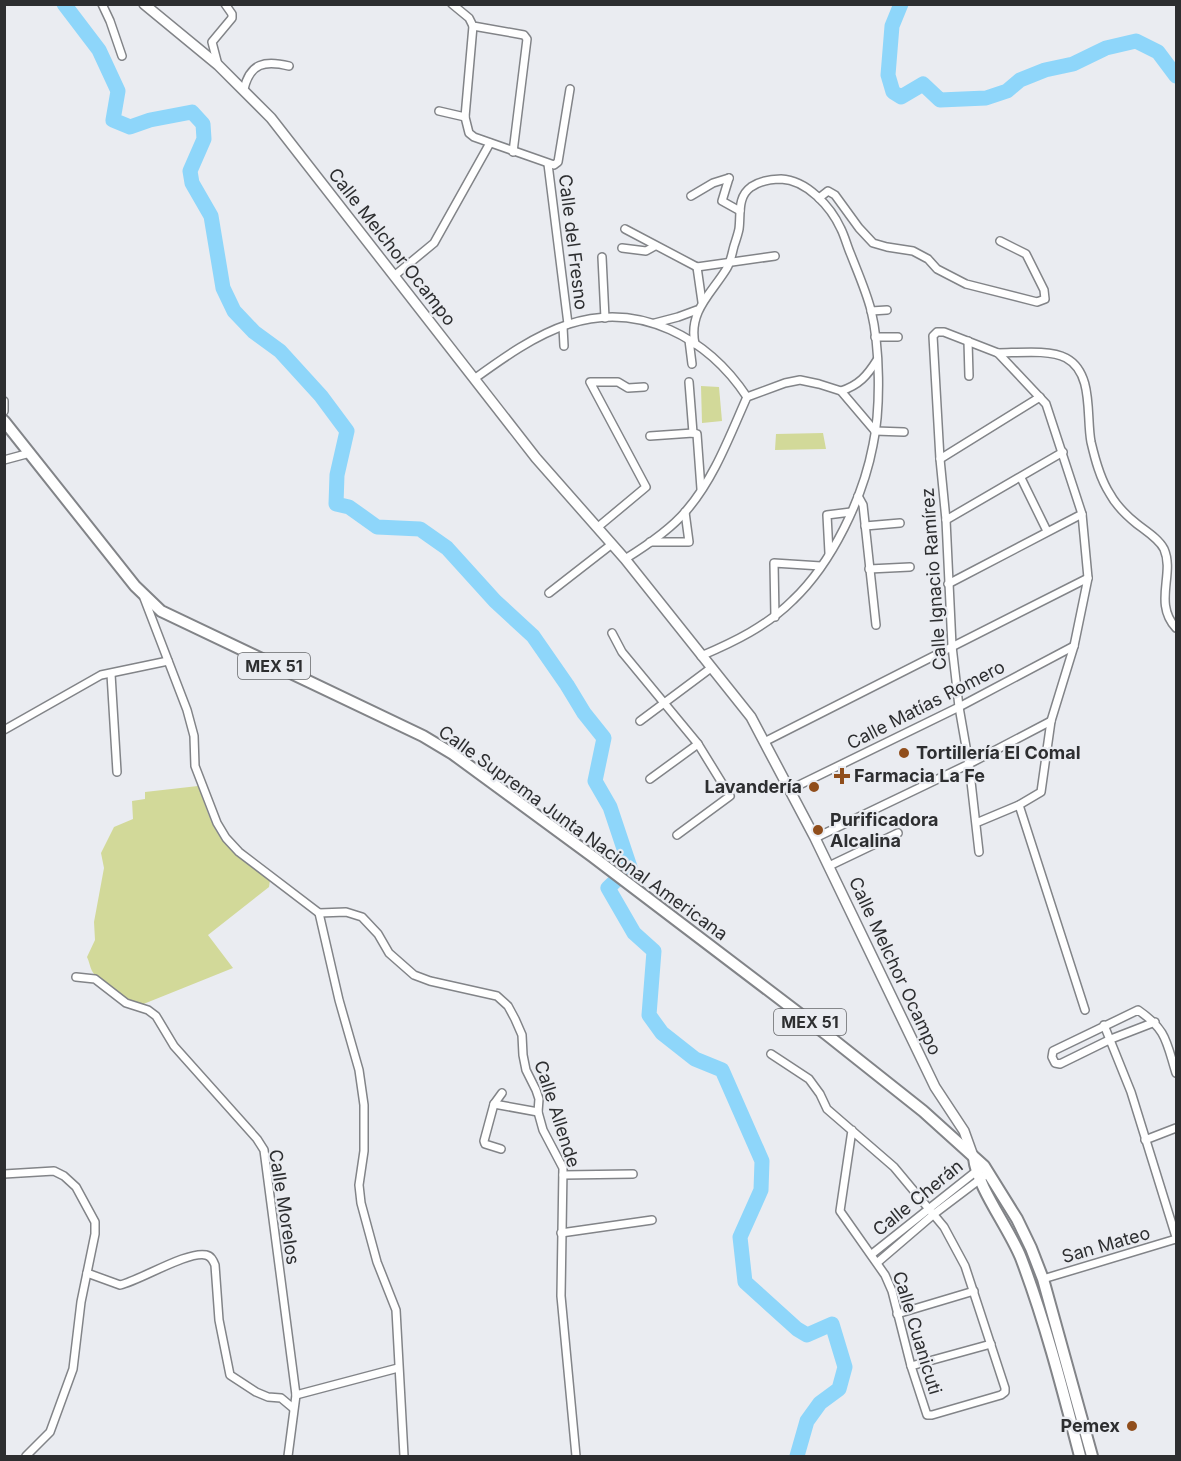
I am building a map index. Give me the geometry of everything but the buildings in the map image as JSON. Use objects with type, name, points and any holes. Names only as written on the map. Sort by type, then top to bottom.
[{"type":"main road","name":"Calle Suprema Junta Nacional Americana","points":[[4,421],[143,596],[161,611],[433,742],[453,754],[592,856],[826,1034],[923,1111],[974,1157]]},
{"type":"main road","points":[[974,1157],[1030,1281],[1080,1456]]},
{"type":"main road","points":[[982,1172],[1017,1219],[1031,1248],[1043,1279],[1092,1456]]},
{"type":"street","points":[[102,4],[122,56]]},
{"type":"street","name":"Calle Melchor Ocampo","points":[[144,4],[218,65],[271,118],[536,458],[625,558],[700,656],[751,717],[791,789],[910,1039],[935,1087],[964,1131],[974,1157]]},
{"type":"street","points":[[218,65],[212,42],[232,18],[225,4]]},
{"type":"street","points":[[452,4],[469,18],[473,26],[465,117],[469,133],[474,137],[554,165],[558,162],[570,89]]},
{"type":"street","points":[[473,26],[524,35],[527,39],[513,152]]},
{"type":"street","points":[[244,89],[247,75],[258,67],[268,63],[290,66]]},
{"type":"street","points":[[439,111],[465,117]]},
{"type":"street","points":[[394,276],[434,243],[490,143]]},
{"type":"street","name":"Calle del Fresno","points":[[548,164],[566,325],[564,346]]},
{"type":"street","points":[[691,196],[713,183],[729,178],[722,201],[740,211]]},
{"type":"street","points":[[692,363],[693,324],[702,303],[730,262],[739,228],[744,194],[751,187],[773,179],[797,182],[819,198],[841,228],[871,311],[878,380],[875,431],[866,475],[830,554],[796,598],[775,616],[724,646],[700,656]]},
{"type":"street","points":[[819,198],[828,191],[835,195],[873,243],[887,248],[913,251],[928,259],[937,269],[966,284],[1038,302],[1044,299],[1044,290],[1026,254],[1000,241]]},
{"type":"street","points":[[625,229],[697,267],[775,256]]},
{"type":"street","points":[[622,248],[646,251],[655,246]]},
{"type":"street","points":[[602,257],[605,318]]},
{"type":"street","points":[[697,267],[702,303]]},
{"type":"street","points":[[655,323],[698,310]]},
{"type":"street","points":[[871,311],[887,310]]},
{"type":"street","points":[[474,379],[537,338],[566,325],[605,318],[635,319],[655,323],[692,342],[717,359],[747,397]]},
{"type":"street","name":"Calle Ignacio Ramírez","points":[[968,341],[937,332],[933,336],[952,646],[979,852]]},
{"type":"street","points":[[874,337],[898,337]]},
{"type":"street","points":[[969,376],[968,341],[998,353],[1053,354],[1066,358],[1076,366],[1085,384],[1091,441],[1109,494],[1128,516],[1163,547],[1166,558],[1165,600],[1168,619],[1176,628]]},
{"type":"street","points":[[976,824],[1019,805],[1041,792],[1051,721],[1074,646],[1088,578],[1082,514],[1046,404],[998,353]]},
{"type":"street","points":[[625,558],[650,543],[685,512],[701,491],[747,397],[800,380],[841,391],[853,387],[867,375],[877,360]]},
{"type":"street","points":[[598,527],[646,487],[590,382],[618,382],[628,388],[644,387]]},
{"type":"street","points":[[690,382],[693,433]]},
{"type":"street","points":[[841,391],[875,431],[904,432]]},
{"type":"street","points":[[940,459],[1041,397]]},
{"type":"street","points":[[4,400],[4,411]]},
{"type":"street","points":[[650,436],[697,434],[701,491]]},
{"type":"street","points":[[946,520],[1063,452]]},
{"type":"street","points":[[4,460],[30,453]]},
{"type":"street","points":[[1021,478],[1047,531]]},
{"type":"street","points":[[858,496],[863,505],[876,625]]},
{"type":"street","points":[[650,543],[689,542],[685,512]]},
{"type":"street","points":[[830,554],[826,515],[851,512]]},
{"type":"street","points":[[948,585],[1082,514]]},
{"type":"street","points":[[865,526],[900,523]]},
{"type":"street","points":[[549,593],[612,544]]},
{"type":"street","points":[[775,616],[774,563],[821,566]]},
{"type":"street","points":[[869,569],[910,567]]},
{"type":"street","points":[[764,742],[1088,578]]},
{"type":"street","points":[[143,596],[187,710],[194,736],[195,766],[217,823],[226,838],[239,852],[319,913],[339,1000],[359,1070],[364,1105],[364,1151],[359,1185],[361,1203],[377,1262],[396,1310],[404,1456]]},
{"type":"street","points":[[612,633],[622,652],[698,744],[730,796],[677,835]]},
{"type":"street","name":"Calle Matías Romero","points":[[791,789],[959,707],[1074,646]]},
{"type":"street","points":[[4,730],[101,675],[168,661]]},
{"type":"street","points":[[640,721],[711,668]]},
{"type":"street","points":[[111,674],[117,772]]},
{"type":"street","points":[[815,838],[969,764],[1051,721]]},
{"type":"street","points":[[650,779],[698,744]]},
{"type":"street","points":[[1019,805],[1086,1010]]},
{"type":"street","points":[[829,866],[898,833]]},
{"type":"street","name":"Calle Allende","points":[[319,913],[346,912],[362,917],[378,934],[389,953],[414,975],[430,981],[497,996],[508,1006],[522,1035],[523,1055],[528,1075],[536,1090],[538,1112],[547,1139],[559,1158],[563,1175],[561,1296],[576,1456]]},
{"type":"street","name":"Calle Morelos","points":[[76,977],[95,979],[126,1003],[148,1010],[156,1016],[174,1046],[257,1139],[264,1150],[296,1395],[288,1456]]},
{"type":"street","points":[[1155,1022],[1111,1039],[1058,1065],[1052,1057],[1053,1051],[1138,1010],[1155,1022],[1167,1042],[1176,1073]]},
{"type":"street","points":[[1104,1025],[1131,1092],[1176,1238]]},
{"type":"street","points":[[771,1054],[809,1079],[827,1109],[894,1167],[929,1207],[955,1245],[974,1291],[991,1344],[911,1366]]},
{"type":"street","points":[[501,1149],[484,1144],[494,1104],[502,1093]]},
{"type":"street","points":[[494,1104],[538,1112]]},
{"type":"street","points":[[1146,1140],[1176,1128]]},
{"type":"street","name":"Calle Cuanicuti","points":[[852,1130],[840,1211],[878,1262],[892,1292],[911,1366],[927,1414],[932,1415],[1005,1392],[991,1344]]},
{"type":"street","points":[[4,1174],[54,1171],[64,1176],[76,1187],[95,1222],[81,1302],[73,1368],[50,1432],[26,1456]]},
{"type":"street","name":"Calle Cherán","points":[[872,1254],[929,1207],[982,1172]]},
{"type":"street","name":"Calle Cherán","points":[[878,1262],[982,1172]]},
{"type":"street","points":[[563,1175],[633,1174]]},
{"type":"street","points":[[561,1233],[652,1220]]},
{"type":"street","name":"San Mateo","points":[[1043,1279],[1176,1238]]},
{"type":"street","points":[[87,1273],[120,1285],[185,1258],[205,1255],[211,1258],[215,1265],[222,1340],[230,1375],[256,1392],[268,1397],[281,1398],[293,1408]]},
{"type":"street","points":[[897,1314],[974,1291]]},
{"type":"street","points":[[296,1395],[398,1368]]},
{"type":"green space","points":[[701,386],[719,387],[722,421],[702,423]]},
{"type":"green space","points":[[823,433],[826,449],[775,450],[776,434]]},
{"type":"green space","points":[[198,786],[215,829],[223,841],[245,862],[270,880],[269,887],[208,935],[233,968],[141,1005],[101,981],[92,971],[87,957],[95,940],[94,922],[104,868],[101,853],[114,827],[133,819],[132,801],[145,799],[145,792]]},
{"type":"waterway","points":[[64,4],[99,50],[118,91],[113,120],[130,127],[150,120],[192,112],[203,124],[204,139],[190,171],[192,183],[211,216],[223,288],[234,311],[254,332],[280,351],[321,396],[347,431],[337,475],[336,504],[349,507],[377,527],[420,529],[447,548],[495,601],[533,636],[584,713],[604,738],[595,781],[610,807],[630,867],[608,888],[634,933],[654,951],[649,1015],[662,1033],[695,1059],[722,1070],[762,1161],[761,1190],[740,1237],[745,1282],[797,1329],[807,1335],[832,1324],[845,1367],[839,1389],[820,1403],[807,1421],[797,1456]]},
{"type":"waterway","points":[[901,4],[892,26],[888,75],[893,92],[901,97],[923,84],[940,100],[986,98],[1007,91],[1020,80],[1045,70],[1073,64],[1106,48],[1136,41],[1158,52],[1176,76]]},
{"type":"place","name":"Tortillería El Comal","points":[[904,753]]},
{"type":"place","name":"Farmacia La Fe","points":[[842,776]]},
{"type":"place","name":"Lavandería","points":[[814,787]]},
{"type":"place","name":"Purificadora Alcalina","points":[[818,830]]},
{"type":"place","name":"Pemex","points":[[1132,1426]]}]
